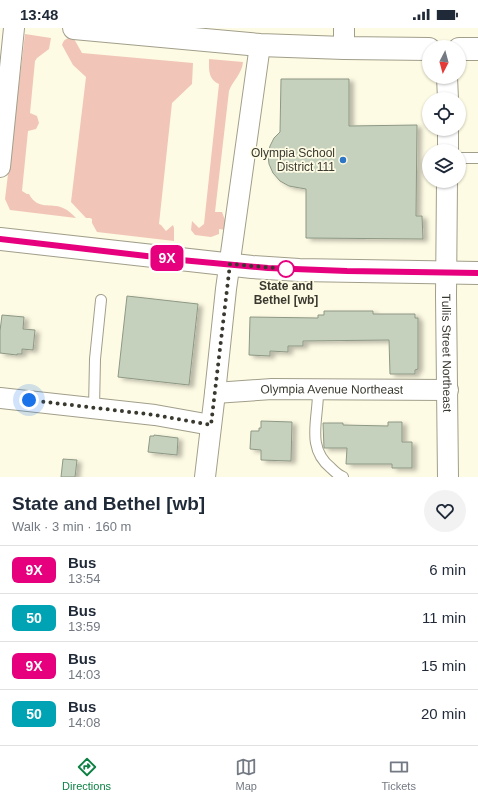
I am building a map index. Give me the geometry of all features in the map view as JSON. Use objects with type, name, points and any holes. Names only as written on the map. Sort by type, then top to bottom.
[{"type":"main road","points":[[74,28],[260,45],[344,38],[422,48]]},
{"type":"main road","points":[[466,49],[478,49]]},
{"type":"main road","points":[[0,239],[299,270],[478,273]]},
{"type":"street","points":[[0,167],[14,28]]},
{"type":"street","points":[[205,477],[230,264],[260,45]]},
{"type":"street","name":"Tullis Street Northeast","points":[[448,188],[448,477]]},
{"type":"street","name":"Olympia Avenue Northeast","points":[[215,393],[272,389],[448,390]]},
{"type":"street","points":[[0,398],[155,415],[211,425]]},
{"type":"lane","points":[[466,158],[478,158]]},
{"type":"lane","points":[[94,408],[95,359],[101,300]]},
{"type":"lane","points":[[318,389],[314,440],[317,452],[325,464],[344,477]]},
{"type":"shaded area","points":[[25,34],[51,38],[49,49],[35,61],[30,113],[37,116],[39,123],[36,129],[28,131],[22,191],[29,194],[36,203],[58,206],[68,211],[76,218],[10,210],[5,199]]},
{"type":"shaded area","points":[[73,37],[82,53],[193,63],[192,84],[172,103],[159,224],[166,231],[173,225],[174,241],[97,232],[92,223],[92,219],[86,218],[71,202],[86,77],[73,65],[62,45],[66,39]]},
{"type":"shaded area","points":[[209,59],[243,62],[241,70],[229,91],[215,212],[222,212],[226,230],[219,229],[219,234],[211,237],[195,235],[191,230],[192,221],[199,228],[204,224],[219,84],[211,77],[209,70]]},
{"type":"building","name":"Olympia School District 111","points":[[281,79],[349,79],[349,126],[417,125],[416,216],[422,216],[423,239],[306,238],[306,189],[289,186],[280,181],[273,173],[269,164],[268,155],[270,146],[274,138],[280,132]]},
{"type":"building","points":[[127,296],[198,304],[189,385],[118,377]]},
{"type":"building","points":[[324,311],[373,311],[373,314],[415,314],[415,318],[418,318],[418,369],[415,370],[415,374],[390,374],[389,340],[303,341],[303,346],[288,346],[288,352],[270,351],[270,356],[249,355],[250,317],[318,318],[318,315],[324,315]]},
{"type":"building","points":[[2,315],[24,317],[23,329],[35,330],[33,350],[22,349],[22,354],[17,355],[0,353]]},
{"type":"building","points":[[261,421],[292,422],[291,461],[261,460],[261,450],[250,449],[251,431],[259,431],[259,428],[261,428]]},
{"type":"building","points":[[388,422],[402,422],[402,442],[412,442],[412,468],[392,468],[392,464],[346,464],[347,448],[324,448],[323,423],[388,426]]},
{"type":"building","points":[[154,435],[178,438],[177,455],[148,452],[150,436]]},
{"type":"building","points":[[63,459],[77,460],[75,477],[61,477]]},
{"type":"bus line","name":"9X","points":[[0,239],[88,250],[252,267],[299,270],[478,273]]},
{"type":"place","name":"Olympia School District 111","points":[[343,160]]},
{"type":"place","name":"State and Bethel [wb]","points":[[286,269]]},
{"type":"route","points":[[29,400],[155,415],[211,425],[230,264],[286,269]]}]
